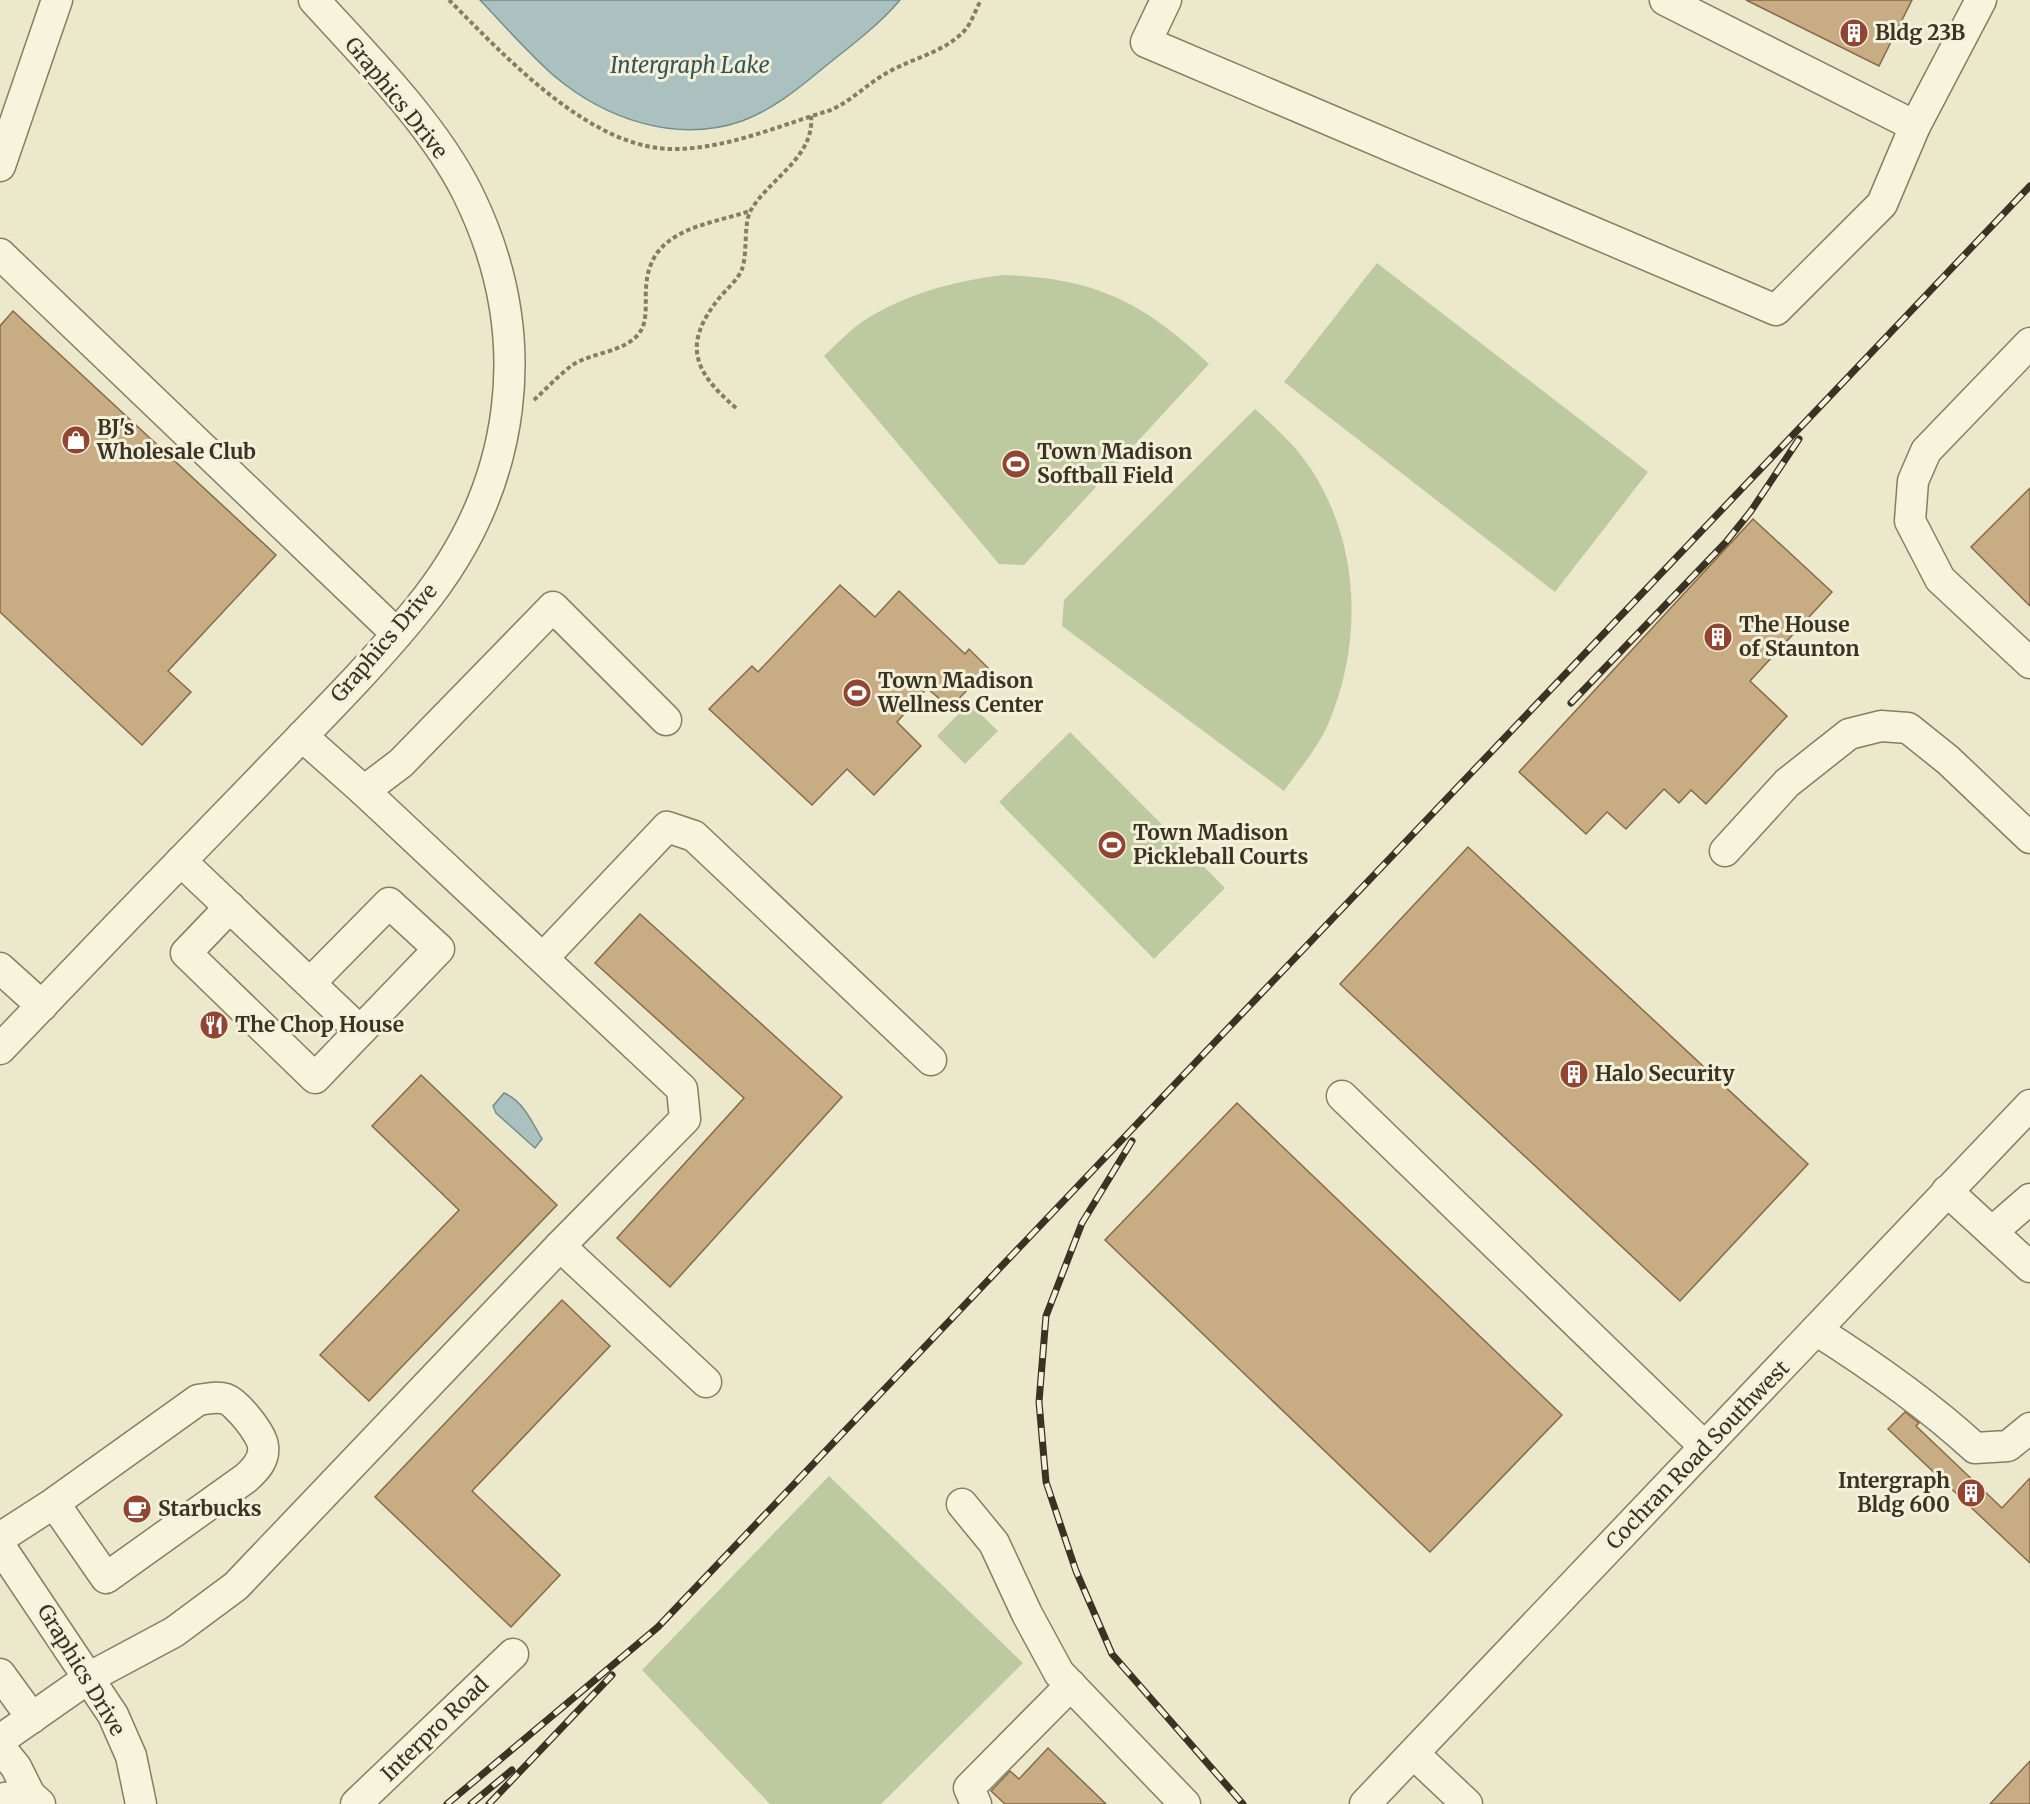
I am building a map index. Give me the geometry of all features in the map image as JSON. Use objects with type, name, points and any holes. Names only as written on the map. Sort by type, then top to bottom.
[{"type":"street","points":[[0,166],[57,0]]},
{"type":"street","name":"Graphics Drive","points":[[0,1049],[302,736],[420,608],[452,562],[477,517],[498,462],[508,412],[511,350],[504,296],[490,250],[468,194],[435,139],[314,0]]},
{"type":"street","points":[[1166,0],[1146,42],[1776,310],[1882,204],[1915,126],[1981,0]]},
{"type":"street","points":[[1665,0],[1915,126]]},
{"type":"street","points":[[0,254],[397,634]]},
{"type":"street","points":[[2030,343],[1926,451],[1912,481],[1910,521],[1940,579],[2030,663]]},
{"type":"street","points":[[364,791],[401,763],[553,607],[666,720]]},
{"type":"street","points":[[1725,851],[1788,783],[1849,734],[1881,726],[1908,728],[1948,760],[2030,838]]},
{"type":"street","points":[[0,1740],[90,1677],[174,1632],[236,1586],[560,1246],[686,1119],[682,1089],[544,957],[302,736]]},
{"type":"street","points":[[544,957],[668,827],[694,836],[931,1060]]},
{"type":"street","points":[[181,861],[360,1031]]},
{"type":"street","points":[[230,907],[186,953],[315,1078],[439,949],[389,903],[310,983]]},
{"type":"street","points":[[0,968],[42,1006]]},
{"type":"street","points":[[1342,1096],[1706,1447]]},
{"type":"street","name":"Cochran Road Southwest","points":[[1365,1804],[2030,1105]]},
{"type":"street","points":[[1947,1191],[2030,1267]]},
{"type":"street","points":[[1992,1232],[2030,1199]]},
{"type":"street","points":[[560,1246],[706,1382]]},
{"type":"street","points":[[1816,1330],[1888,1376],[1940,1416],[1975,1448],[2008,1446],[2030,1428]]},
{"type":"street","points":[[0,1538],[198,1400],[219,1397],[229,1400],[252,1424],[263,1446],[260,1465],[246,1478],[106,1578],[63,1496]]},
{"type":"street","points":[[962,1504],[994,1543],[1026,1614],[1059,1673],[1185,1804]]},
{"type":"street","name":"Graphics Drive","points":[[0,1546],[90,1677],[113,1715],[131,1756],[141,1804]]},
{"type":"street","name":"Interpro Road","points":[[356,1804],[513,1654]]},
{"type":"street","points":[[0,1674],[32,1718]]},
{"type":"street","points":[[976,1804],[969,1788],[1071,1685]]},
{"type":"street","points":[[0,1747],[16,1767],[35,1800]]},
{"type":"street","points":[[1414,1754],[1467,1804]]},
{"type":"street","points":[[0,1802],[5,1798],[35,1800]]},
{"type":"path","points":[[449,0],[532,81],[588,122],[620,137],[645,145],[674,150],[706,147],[811,116],[848,102],[877,79],[903,63],[932,53],[954,40],[967,28],[981,0]]},
{"type":"path","points":[[534,400],[572,366],[628,343],[639,333],[644,323],[647,273],[652,259],[662,245],[677,235],[750,211],[799,155],[809,136],[811,116]]},
{"type":"path","points":[[736,408],[716,390],[699,368],[696,350],[698,331],[707,314],[742,270],[750,211]]},
{"type":"green space","points":[[1377,263],[1648,472],[1555,592],[1284,382]]},
{"type":"green space","name":"Town Madison Softball Field","points":[[1003,275],[1065,281],[1116,297],[1162,324],[1209,364],[1024,565],[999,564],[824,356],[857,326],[878,312],[912,296],[948,285]]},
{"type":"green space","name":"Town Madison Softball Field","points":[[1255,409],[1299,452],[1327,498],[1339,529],[1347,561],[1351,593],[1351,626],[1340,691],[1320,740],[1284,791],[1062,626],[1064,600]]},
{"type":"green space","points":[[969,703],[998,731],[965,764],[937,736]]},
{"type":"green space","name":"Town Madison Pickleball Courts","points":[[1070,732],[1225,888],[1154,959],[999,802]]},
{"type":"green space","points":[[829,1476],[1023,1663],[881,1804],[770,1804],[642,1670]]},
{"type":"water","name":"Intergraph Lake","points":[[480,0],[900,0],[862,36],[804,84],[774,105],[742,121],[692,130],[642,123],[618,115],[573,91],[525,48]]},
{"type":"water","points":[[504,1093],[517,1101],[531,1119],[542,1139],[535,1148],[496,1113],[493,1106]]},
{"type":"building","name":"Bldg 23B","points":[[1746,0],[1912,0],[1879,66]]},
{"type":"building","name":"BJ's Wholesale Club","points":[[13,311],[276,555],[168,671],[191,692],[142,745],[0,612],[0,326]]},
{"type":"building","points":[[2030,488],[2030,606],[1971,547]]},
{"type":"building","name":"The House of Staunton","points":[[1753,519],[1832,592],[1750,681],[1787,716],[1706,804],[1691,790],[1679,803],[1664,789],[1626,829],[1607,812],[1586,834],[1519,772]]},
{"type":"building","name":"Town Madison Wellness Center","points":[[840,585],[875,617],[899,591],[965,654],[969,649],[988,668],[950,708],[927,688],[897,722],[921,746],[874,795],[847,769],[812,805],[709,709],[752,666],[758,672]]},
{"type":"building","name":"Halo Security","points":[[1468,847],[1808,1164],[1680,1301],[1340,984]]},
{"type":"building","points":[[640,914],[842,1097],[670,1287],[617,1238],[744,1098],[595,963]]},
{"type":"building","points":[[421,1075],[557,1205],[369,1401],[320,1355],[459,1210],[372,1126]]},
{"type":"building","points":[[1237,1103],[1562,1415],[1430,1552],[1105,1240]]},
{"type":"building","points":[[562,1300],[610,1346],[472,1491],[560,1575],[511,1627],[375,1497]]},
{"type":"building","name":"Intergraph Bldg 600","points":[[1905,1412],[1919,1423],[1916,1426],[2002,1508],[2030,1478],[2030,1563],[1888,1429]]},
{"type":"building","points":[[1048,1748],[1106,1804],[1005,1804],[991,1791],[1010,1771],[1019,1779]]},
{"type":"building","points":[[2030,1761],[2030,1804],[1990,1804]]},
{"type":"railway","points":[[447,1804],[658,1627],[2030,186]]},
{"type":"railway","points":[[1571,703],[1726,542],[1751,511],[1799,439]]},
{"type":"railway","points":[[1132,1141],[1082,1223],[1046,1316],[1039,1402],[1046,1482],[1076,1571],[1112,1654],[1243,1804]]},
{"type":"railway","points":[[489,1804],[612,1675]]},
{"type":"railway","points":[[471,1804],[512,1770]]},
{"type":"place","name":"Bldg 23B","points":[[1854,33]]},
{"type":"place","name":"BJ's Wholesale Club","points":[[76,440]]},
{"type":"place","name":"Town Madison Softball Field","points":[[1016,464]]},
{"type":"place","name":"The House of Staunton","points":[[1718,637]]},
{"type":"place","name":"Town Madison Wellness Center","points":[[857,693]]},
{"type":"place","name":"Town Madison Pickleball Courts","points":[[1112,845]]},
{"type":"place","name":"The Chop House","points":[[214,1025]]},
{"type":"place","name":"Halo Security","points":[[1574,1074]]},
{"type":"place","name":"Intergraph Bldg 600","points":[[1971,1493]]},
{"type":"place","name":"Starbucks","points":[[137,1509]]}]
